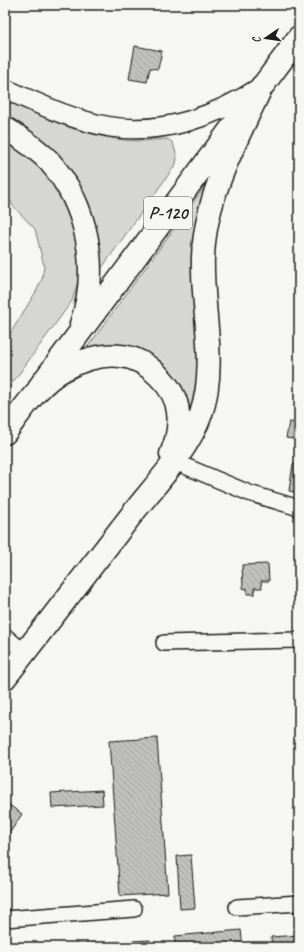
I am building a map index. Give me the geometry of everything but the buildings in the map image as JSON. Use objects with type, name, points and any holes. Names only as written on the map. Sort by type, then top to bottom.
[{"type":"highway","name":"Р-120","points":[[5,433],[299,37]]},
{"type":"highway","points":[[5,678],[159,480],[196,426],[206,396],[208,359],[203,257],[208,223],[221,177],[262,86]]},
{"type":"highway","points":[[5,128],[20,137],[48,161],[61,177],[80,214],[90,255],[90,287],[87,305],[74,340]]},
{"type":"highway","points":[[40,386],[66,369],[101,356],[121,356],[133,358],[156,373],[173,396],[178,410],[179,424],[175,445],[159,480]]},
{"type":"main road","points":[[5,89],[86,122],[111,127],[151,129],[169,126],[204,116],[235,102],[262,86]]},
{"type":"street","points":[[173,461],[249,493],[299,508]]},
{"type":"street","points":[[5,636],[25,653]]},
{"type":"street","points":[[164,643],[299,640]]},
{"type":"street","points":[[237,907],[299,902]]},
{"type":"street","points":[[5,919],[134,909]]},
{"type":"shaded area","points":[[5,100],[63,124],[108,138],[130,141],[168,139],[173,143],[177,157],[176,164],[101,269],[99,244],[94,221],[86,199],[75,179],[61,160],[45,144],[26,129],[5,116]]},
{"type":"shaded area","points":[[5,140],[37,164],[61,196],[71,220],[80,260],[78,282],[72,301],[5,393],[5,342],[37,290],[42,279],[44,266],[35,229],[13,206],[5,190]]},
{"type":"shaded area","points":[[203,189],[208,189],[200,382],[188,424],[138,349],[112,345],[86,349]]}]
